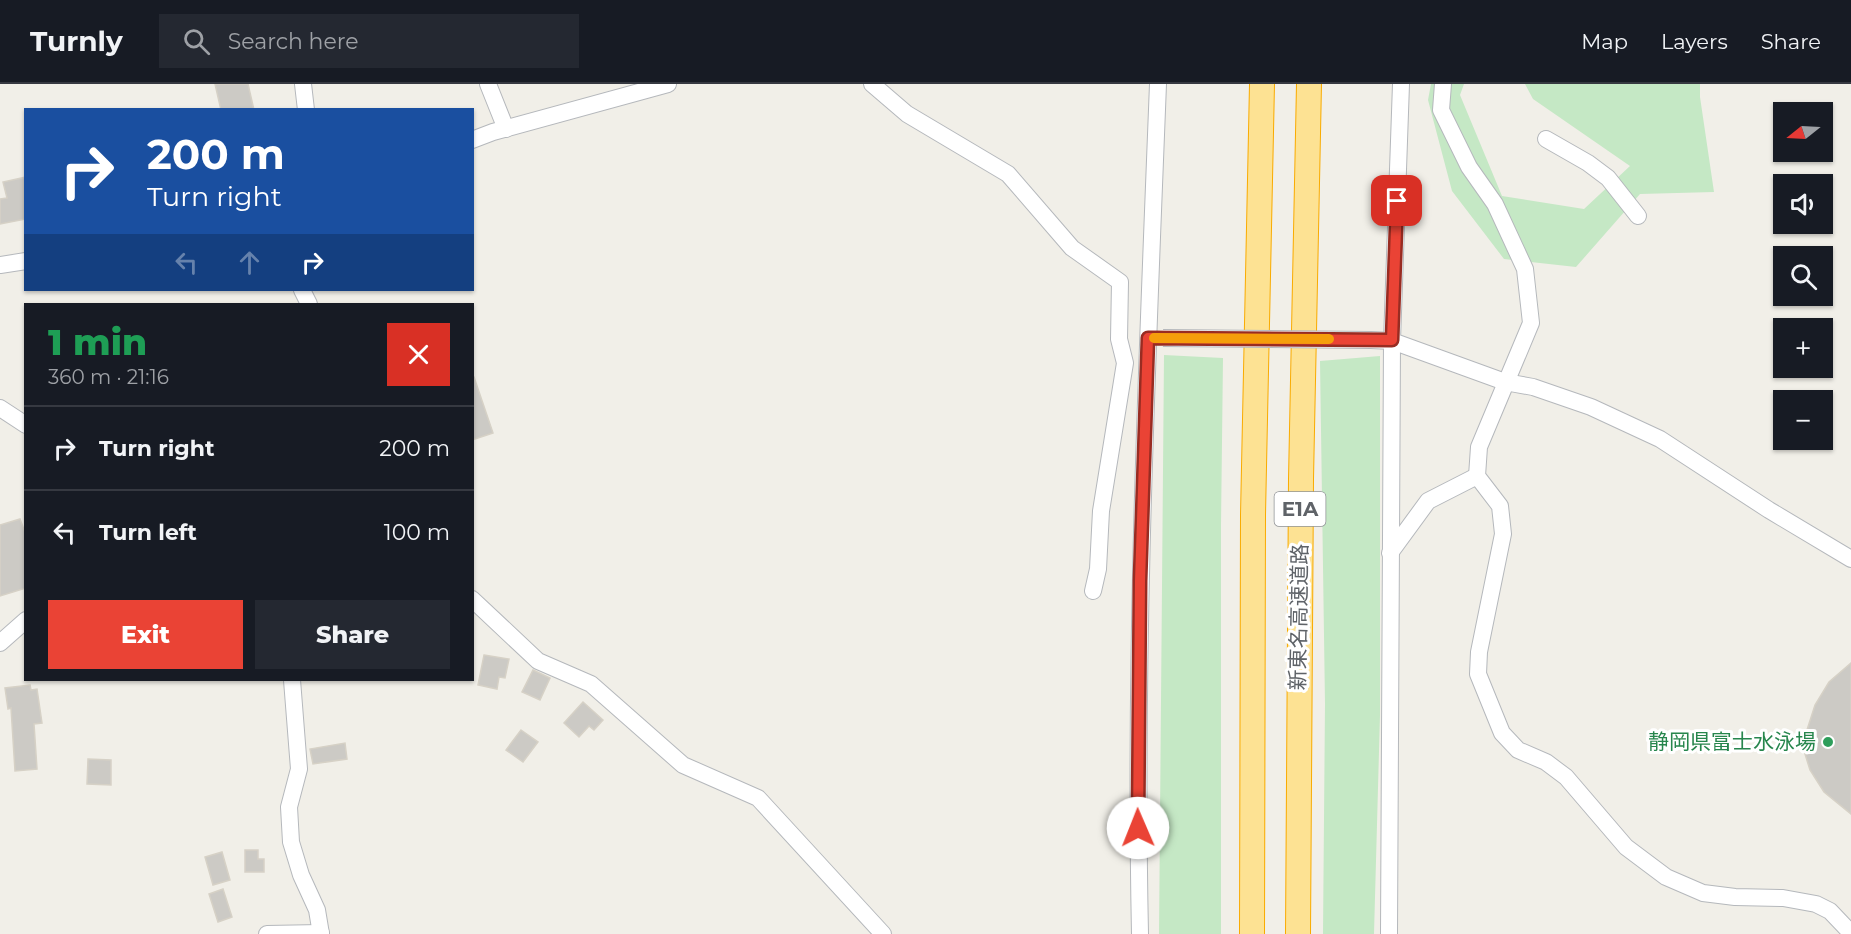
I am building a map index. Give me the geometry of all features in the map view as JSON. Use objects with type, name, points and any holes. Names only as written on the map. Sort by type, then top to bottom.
[{"type":"highway","name":"E1A","points":[[1252,934],[1253,515],[1262,84]]},
{"type":"highway","name":"新東名高速道路","points":[[1298,934],[1301,479],[1310,84]]},
{"type":"street","points":[[303,84],[306,108]]},
{"type":"street","points":[[488,84],[506,129]]},
{"type":"street","points":[[474,139],[668,84]]},
{"type":"street","points":[[872,84],[907,114],[1008,174],[1072,248],[1120,282],[1119,339],[1125,363],[1104,489],[1098,569],[1093,591]]},
{"type":"street","points":[[1140,934],[1137,806],[1140,581],[1156,338],[1158,84]]},
{"type":"street","points":[[1389,934],[1392,340],[1401,84]]},
{"type":"street","points":[[1443,84],[1441,110],[1469,166],[1496,204],[1525,269],[1531,323],[1479,447],[1477,476],[1500,506],[1503,534],[1479,652],[1478,674],[1502,733],[1518,750],[1546,762],[1566,777],[1626,847],[1666,877],[1703,893],[1735,897],[1783,898],[1816,904],[1830,911],[1851,933]]},
{"type":"street","points":[[1546,139],[1588,163],[1608,178],[1638,216]]},
{"type":"street","points":[[0,266],[24,261]]},
{"type":"street","points":[[1119,339],[1392,340],[1505,382],[1533,387],[1591,407],[1660,439],[1769,510],[1851,559]]},
{"type":"street","points":[[0,408],[24,423]]},
{"type":"street","points":[[1390,553],[1428,501],[1477,476]]},
{"type":"street","points":[[474,601],[538,661],[591,684],[683,765],[758,798],[883,934]]},
{"type":"street","points":[[0,643],[24,622]]},
{"type":"street","points":[[267,934],[321,934],[317,910],[301,875],[291,842],[289,807],[299,770],[292,681]]},
{"type":"green space","points":[[1431,84],[1464,84],[1460,95],[1502,196],[1584,209],[1630,166],[1533,99],[1525,84],[1700,84],[1714,192],[1640,194],[1576,267],[1504,259],[1452,191],[1428,100]]},
{"type":"green space","points":[[1164,355],[1223,358],[1221,934],[1159,934]]},
{"type":"green space","points":[[1380,356],[1380,715],[1374,934],[1323,934],[1325,704],[1320,361]]},
{"type":"building","points":[[215,84],[248,84],[254,108],[221,108]]},
{"type":"building","points":[[24,177],[24,219],[0,224],[0,199],[7,198],[3,182]]},
{"type":"building","points":[[474,377],[493,433],[474,439]]},
{"type":"building","points":[[20,519],[24,530],[24,589],[0,596],[0,525]]},
{"type":"building","points":[[484,655],[509,659],[505,678],[499,677],[497,689],[478,685]]},
{"type":"building","name":"静岡県富士水泳場","points":[[1851,663],[1851,814],[1824,792],[1810,770],[1805,754],[1807,730],[1815,705],[1829,682]]},
{"type":"building","points":[[533,670],[550,678],[540,700],[522,692]]},
{"type":"building","points":[[30,685],[31,690],[37,689],[42,723],[34,724],[37,769],[15,771],[11,708],[8,709],[5,688]]},
{"type":"building","points":[[583,702],[603,720],[594,730],[589,726],[579,737],[564,723]]},
{"type":"building","points":[[521,730],[538,742],[523,762],[506,750]]},
{"type":"building","points":[[345,743],[347,759],[313,764],[310,749]]},
{"type":"building","points":[[88,759],[111,760],[111,785],[87,784]]},
{"type":"building","points":[[245,850],[258,850],[258,859],[264,859],[264,872],[245,872]]},
{"type":"building","points":[[222,852],[230,880],[213,885],[205,857]]},
{"type":"building","points":[[223,889],[232,917],[218,922],[209,894]]},
{"type":"slow traffic","points":[[1154,338],[1329,339]]},
{"type":"place","name":"静岡県富士水泳場","points":[[1828,742]]},
{"type":"route","points":[[1138,828],[1140,581],[1148,338],[1392,340],[1397,201]]}]
